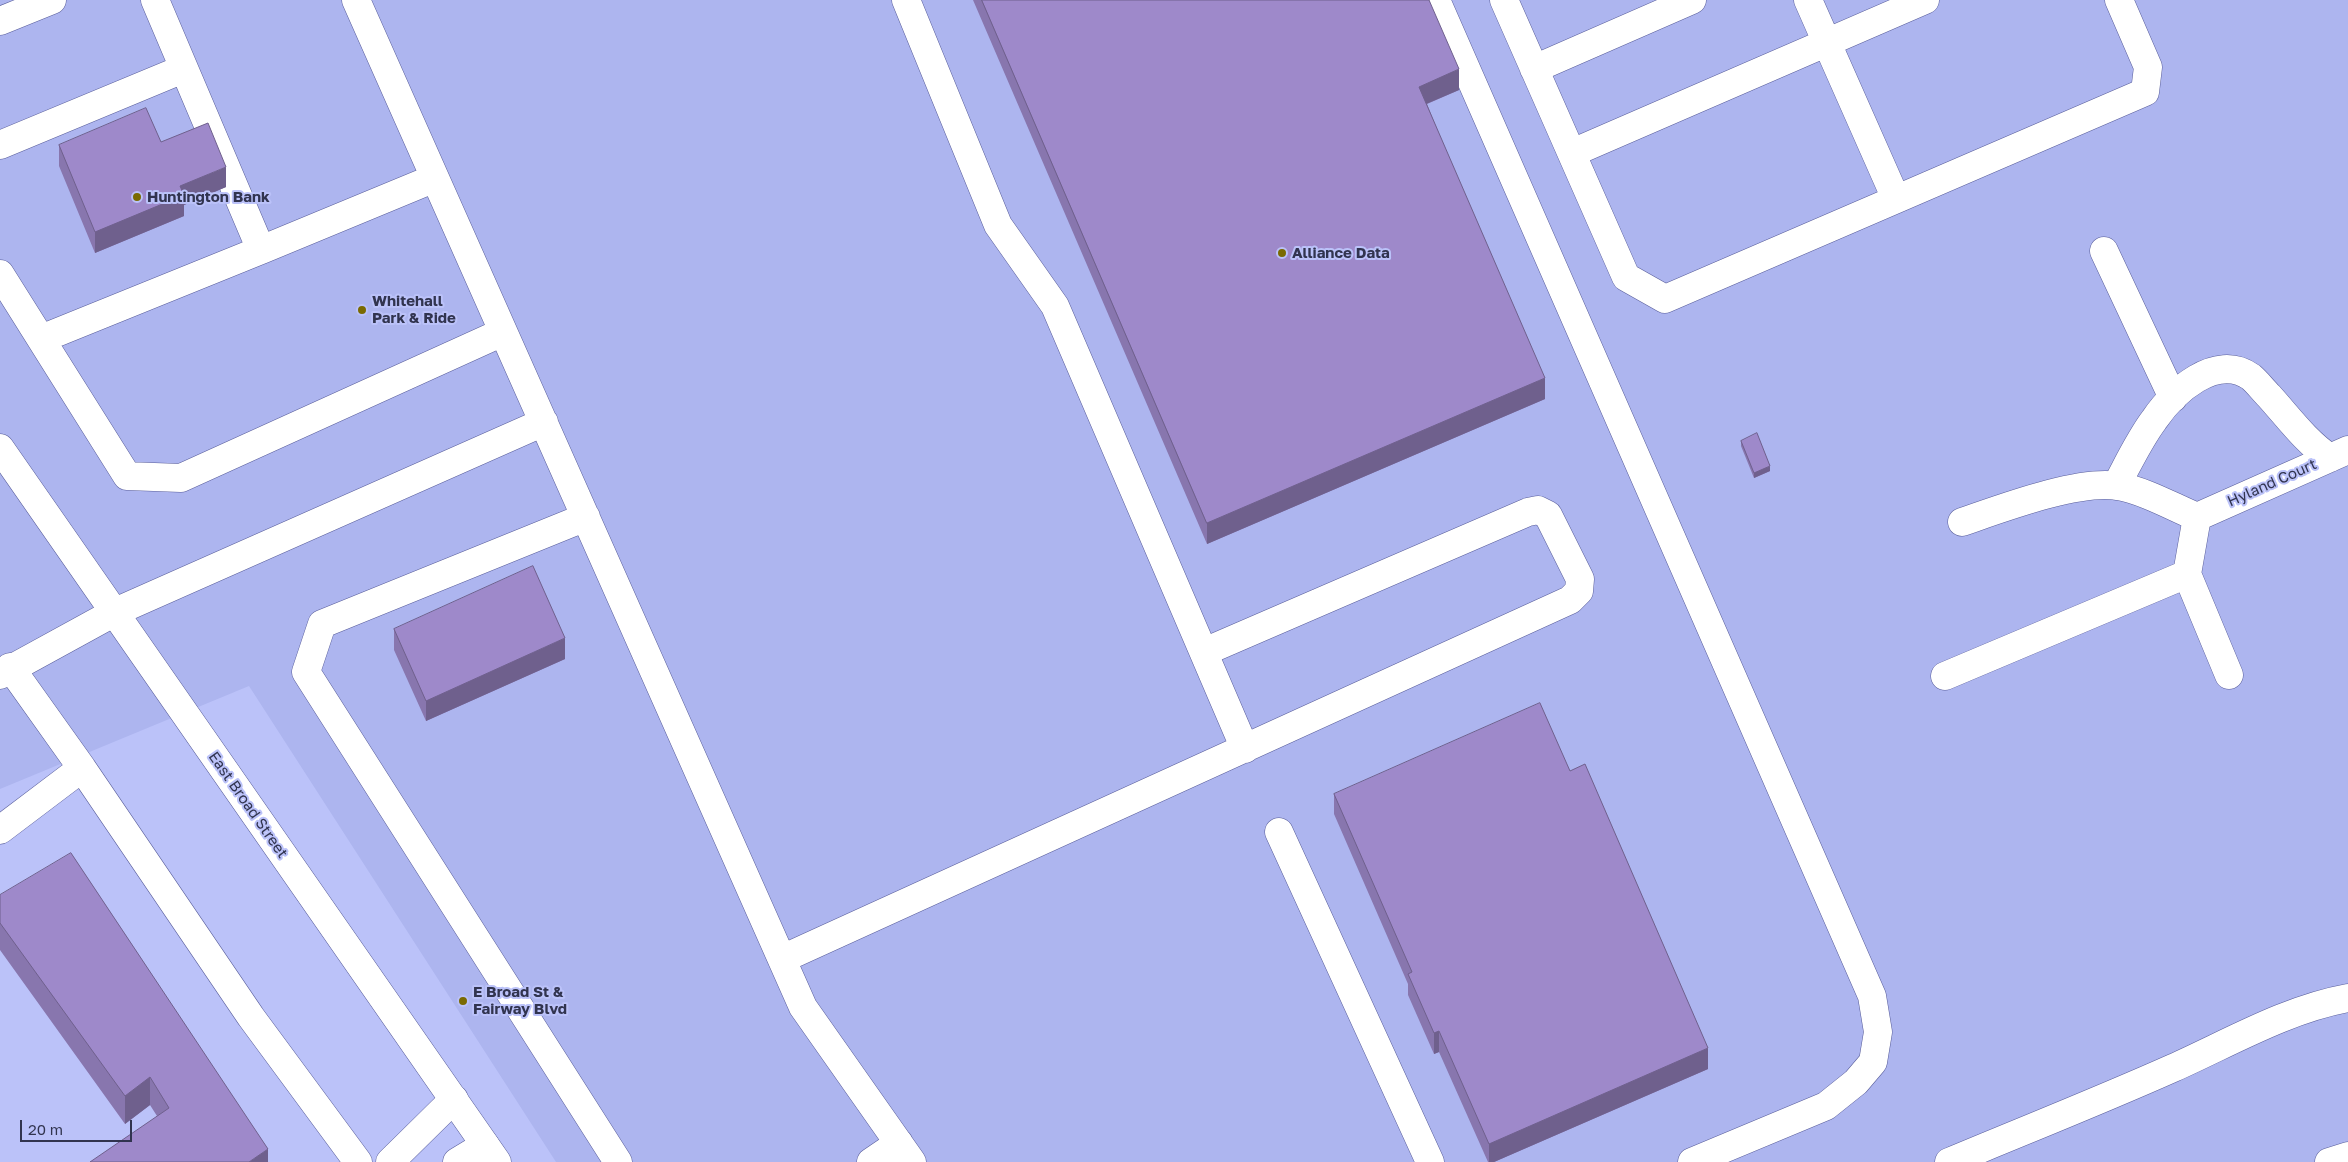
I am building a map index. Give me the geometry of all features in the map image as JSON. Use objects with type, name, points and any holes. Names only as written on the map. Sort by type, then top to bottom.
[{"type":"main road","points":[[0,21],[52,0]]},
{"type":"main road","points":[[155,0],[261,250]]},
{"type":"main road","points":[[356,0],[803,1007],[906,1152],[871,1162]]},
{"type":"main road","points":[[906,0],[998,225],[1055,306],[1245,748]]},
{"type":"main road","points":[[1436,0],[1872,996],[1878,1032],[1873,1062],[1856,1082],[1826,1106],[1692,1162]]},
{"type":"main road","points":[[1504,0],[1626,277],[1665,299],[2145,92],[2148,67],[2119,0]]},
{"type":"main road","points":[[1534,69],[1692,0]]},
{"type":"main road","points":[[1808,0],[1896,199]]},
{"type":"main road","points":[[1572,153],[1926,0]]},
{"type":"main road","points":[[0,146],[183,69]]},
{"type":"main road","points":[[41,339],[435,178]]},
{"type":"main road","points":[[2104,252],[2173,398]]},
{"type":"main road","points":[[0,274],[127,476],[181,478],[503,332]]},
{"type":"main road","points":[[2116,486],[2154,419],[2173,398],[2198,378],[2217,369],[2232,368],[2251,377],[2316,449],[2339,454]]},
{"type":"main road","points":[[358,1162],[251,1017],[82,768],[5,671],[115,612],[544,422]]},
{"type":"main road","name":"East Broad Street","points":[[0,448],[491,1153]]},
{"type":"main road","name":"Hyland Court","points":[[2197,516],[2339,454]]},
{"type":"main road","points":[[1962,522],[2014,504],[2063,491],[2116,486],[2135,491],[2197,516],[2187,574],[2229,675]]},
{"type":"main road","points":[[782,959],[1570,600],[1579,591],[1580,579],[1548,516],[1538,510],[1519,516],[1204,652]]},
{"type":"main road","points":[[586,517],[322,624],[306,672],[618,1162]]},
{"type":"main road","points":[[1944,676],[2187,574]]},
{"type":"main road","points":[[0,830],[82,768]]},
{"type":"main road","points":[[1279,832],[1430,1162]]},
{"type":"main road","points":[[1949,1162],[2151,1078],[2270,1024],[2326,1002],[2348,998]]},
{"type":"main road","points":[[390,1162],[454,1099]]},
{"type":"main road","points":[[457,1162],[491,1153]]},
{"type":"main road","points":[[2329,1162],[2348,1156]]},
{"type":"shaded area","points":[[0,0],[2348,0],[2348,1162],[556,1162],[249,686],[0,789]]},
{"type":"building","name":"Alliance Data","points":[[982,0],[1429,0],[1459,69],[1419,87],[1545,378],[1207,523]]},
{"type":"building","name":"Huntington Bank","points":[[146,108],[161,142],[208,123],[226,167],[180,186],[184,195],[95,232],[59,145]]},
{"type":"building","points":[[1757,433],[1770,466],[1754,473],[1741,441]]},
{"type":"building","points":[[533,566],[565,638],[426,701],[394,629]]},
{"type":"building","points":[[1540,703],[1570,771],[1585,764],[1708,1048],[1489,1144],[1439,1031],[1434,1033],[1408,974],[1412,972],[1334,794]]},
{"type":"building","points":[[71,853],[268,1149],[249,1162],[90,1162],[169,1108],[150,1077],[125,1096],[0,923],[0,895]]},
{"type":"place","name":"Huntington Bank","points":[[137,197]]},
{"type":"place","name":"Alliance Data","points":[[1282,253]]},
{"type":"place","name":"Whitehall Park & Ride","points":[[362,310]]},
{"type":"place","name":"E Broad St & Fairway Blvd","points":[[463,1001]]}]
